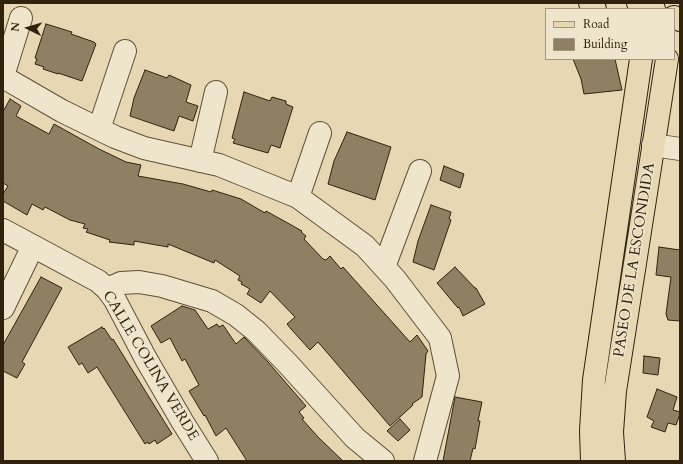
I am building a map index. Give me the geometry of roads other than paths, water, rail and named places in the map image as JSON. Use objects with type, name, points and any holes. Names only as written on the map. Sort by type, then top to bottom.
[{"type":"main road","points":[[624,60],[636,92]]},
{"type":"main road","name":"PASEO DE LA ESCONDIDA","points":[[592,461],[591,431],[594,380],[641,60]]},
{"type":"main road","name":"PASEO DE LA ESCONDIDA","points":[[614,461],[612,432],[615,391],[667,60]]},
{"type":"main road","points":[[662,96],[680,78]]},
{"type":"street","points":[[21,18],[3,76],[62,111],[115,137],[144,148],[219,165],[298,197],[365,246],[395,279],[440,338],[448,376],[425,461]]},
{"type":"street","points":[[99,129],[125,51]]},
{"type":"street","points":[[200,161],[216,92]]},
{"type":"street","points":[[298,197],[320,134]]},
{"type":"street","points":[[653,145],[680,150]]},
{"type":"street","points":[[384,267],[420,171]]},
{"type":"street","name":"CALLE COLINA VERDE","points":[[3,230],[98,281],[107,289],[115,300],[146,359],[182,421],[208,461]]},
{"type":"street","points":[[3,308],[33,246]]},
{"type":"street","points":[[107,289],[121,283],[139,282],[162,286],[212,301],[236,315],[256,331],[288,364],[355,438],[383,461]]}]
